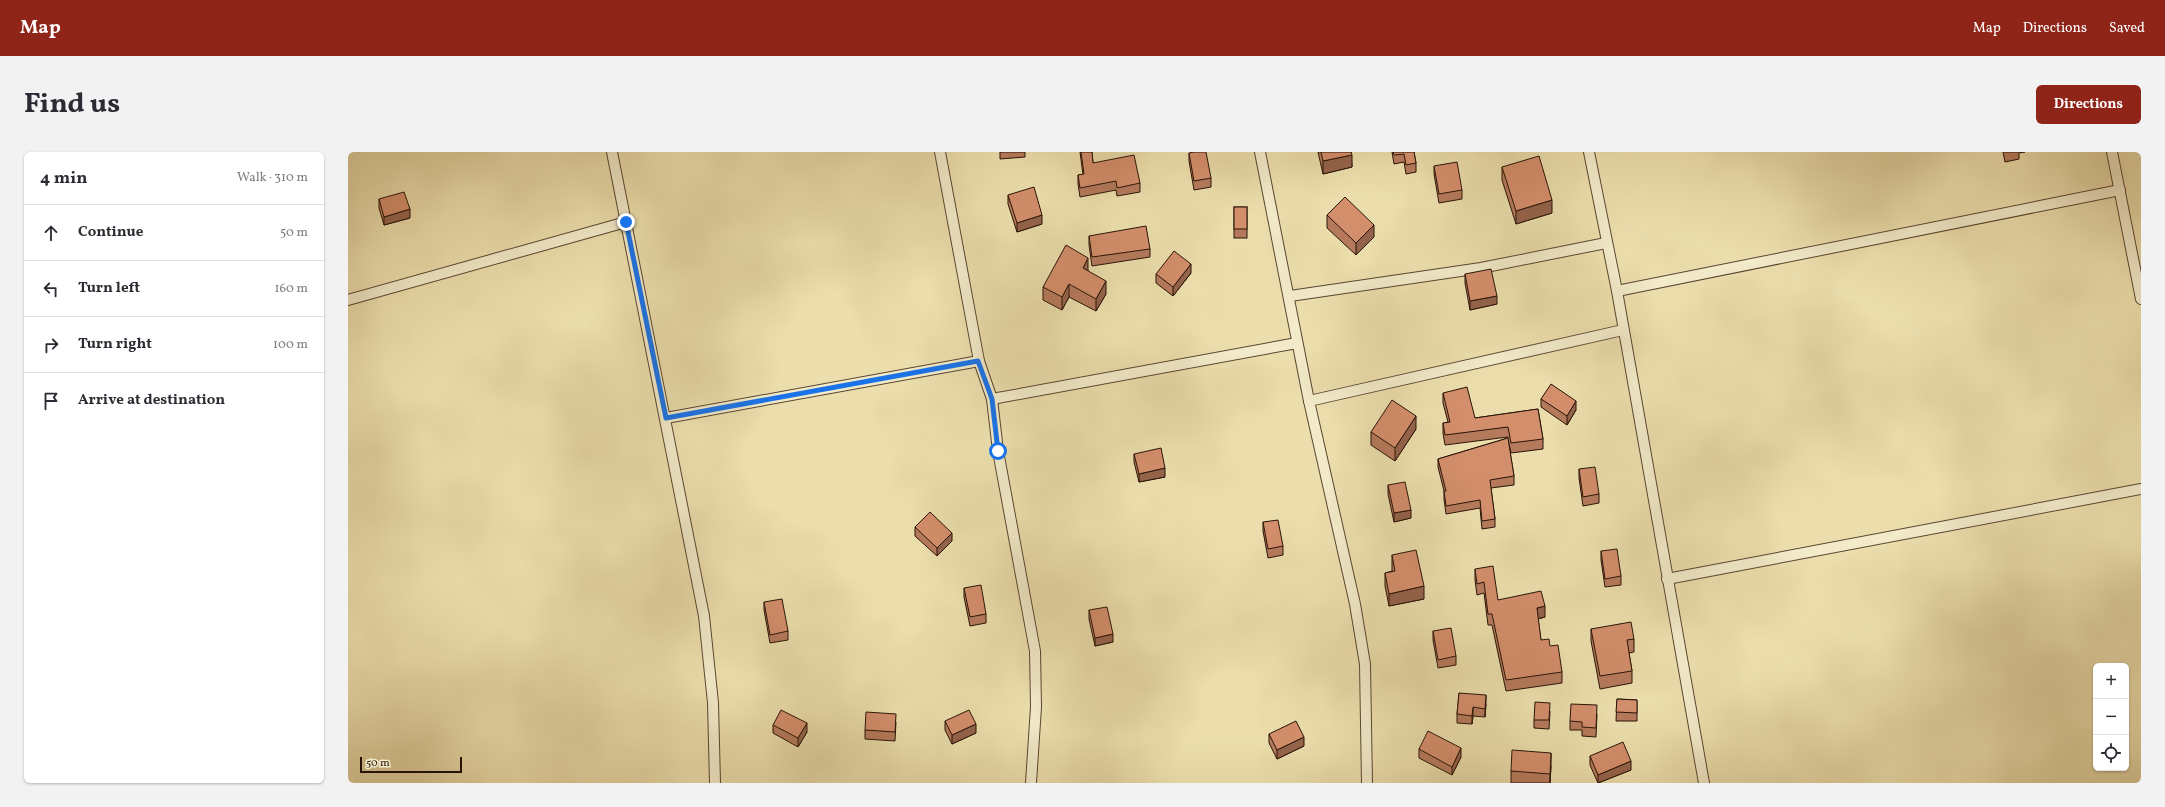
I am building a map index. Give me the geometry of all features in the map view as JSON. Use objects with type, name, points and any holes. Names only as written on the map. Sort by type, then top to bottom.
[{"type":"street","points":[[612,152],[666,418],[704,616],[713,703],[715,783]]},
{"type":"street","points":[[940,152],[978,361],[992,399],[998,451],[1036,651],[1036,708],[1031,783]]},
{"type":"street","points":[[1260,152],[1290,296],[1297,343],[1309,401],[1355,604],[1365,664],[1367,783]]},
{"type":"street","points":[[1589,152],[1606,244],[1617,291],[1704,783]]},
{"type":"street","points":[[2112,152],[2141,299]]},
{"type":"street","points":[[1617,291],[2120,190]]},
{"type":"street","points":[[348,300],[626,222]]},
{"type":"street","points":[[1290,296],[1482,268],[1606,244]]},
{"type":"street","points":[[1309,401],[1623,330]]},
{"type":"street","points":[[992,399],[1297,343]]},
{"type":"street","points":[[666,418],[978,361]]},
{"type":"street","points":[[1667,579],[2141,489]]},
{"type":"building","points":[[1081,152],[1092,152],[1093,163],[1134,155],[1140,183],[1117,188],[1116,181],[1080,188],[1078,175],[1084,174]]},
{"type":"building","points":[[1206,152],[1211,178],[1194,181],[1189,153]]},
{"type":"building","points":[[1321,152],[1351,152],[1352,155],[1323,161]]},
{"type":"building","points":[[1393,152],[1414,152],[1416,163],[1406,165],[1404,154],[1394,155]]},
{"type":"building","points":[[1539,156],[1552,200],[1516,211],[1502,167]]},
{"type":"building","points":[[1457,162],[1462,190],[1439,194],[1434,166]]},
{"type":"building","points":[[1034,187],[1042,215],[1017,223],[1008,195]]},
{"type":"building","points":[[404,192],[410,209],[384,217],[379,199]]},
{"type":"building","points":[[1345,197],[1374,225],[1356,243],[1327,215]]},
{"type":"building","points":[[1234,207],[1247,207],[1247,229],[1234,229]]},
{"type":"building","points":[[1146,226],[1150,249],[1092,257],[1089,236]]},
{"type":"building","points":[[1066,245],[1088,258],[1083,268],[1106,281],[1096,299],[1069,284],[1062,297],[1043,287]]},
{"type":"building","points":[[1174,251],[1191,264],[1173,287],[1156,274]]},
{"type":"building","points":[[1491,269],[1497,296],[1470,301],[1465,274]]},
{"type":"building","points":[[1551,384],[1576,401],[1567,416],[1541,399]]},
{"type":"building","points":[[1467,387],[1475,418],[1538,409],[1543,439],[1511,443],[1508,427],[1445,435],[1443,423],[1450,422],[1443,393]]},
{"type":"building","points":[[1392,400],[1416,416],[1395,448],[1371,432]]},
{"type":"building","points":[[1508,438],[1514,476],[1490,480],[1495,519],[1482,521],[1480,500],[1446,506],[1444,491],[1446,491],[1438,459]]},
{"type":"building","points":[[1161,448],[1165,468],[1139,474],[1134,454]]},
{"type":"building","points":[[1595,467],[1599,494],[1583,497],[1579,469]]},
{"type":"building","points":[[1405,482],[1411,510],[1394,513],[1388,485]]},
{"type":"building","points":[[930,512],[952,533],[937,548],[915,527]]},
{"type":"building","points":[[1278,520],[1283,546],[1268,549],[1263,522]]},
{"type":"building","points":[[1617,549],[1621,576],[1605,579],[1601,551]]},
{"type":"building","points":[[1416,550],[1424,586],[1389,594],[1385,573],[1395,571],[1392,555]]},
{"type":"building","points":[[1493,566],[1498,600],[1541,591],[1545,606],[1537,608],[1541,640],[1549,639],[1550,646],[1558,645],[1562,672],[1506,680],[1492,614],[1488,614],[1484,582],[1477,584],[1475,569]]},
{"type":"building","points":[[981,585],[986,614],[970,617],[964,588]]},
{"type":"building","points":[[782,599],[788,631],[770,635],[764,602]]},
{"type":"building","points":[[1107,607],[1113,634],[1095,638],[1089,610]]},
{"type":"building","points":[[1631,622],[1634,639],[1627,640],[1632,671],[1600,676],[1591,629]]},
{"type":"building","points":[[1451,628],[1456,656],[1438,660],[1433,631]]},
{"type":"building","points":[[1459,693],[1486,695],[1485,709],[1473,707],[1472,716],[1457,714]]},
{"type":"building","points":[[1617,699],[1637,700],[1637,713],[1616,712]]},
{"type":"building","points":[[1535,702],[1550,703],[1549,720],[1534,720]]},
{"type":"building","points":[[1571,704],[1597,705],[1596,728],[1582,727],[1582,722],[1570,721]]},
{"type":"building","points":[[781,710],[807,723],[798,738],[773,725]]},
{"type":"building","points":[[969,710],[976,724],[952,735],[945,721]]},
{"type":"building","points":[[866,712],[896,714],[895,732],[865,730]]},
{"type":"building","points":[[1296,721],[1304,737],[1277,750],[1269,734]]},
{"type":"building","points":[[1428,731],[1461,748],[1452,767],[1419,749]]},
{"type":"building","points":[[1623,742],[1631,761],[1598,775],[1590,756]]},
{"type":"building","points":[[1512,750],[1551,753],[1550,774],[1511,771]]},
{"type":"route","points":[[626,222],[666,418],[978,361],[992,399],[998,451]]}]
